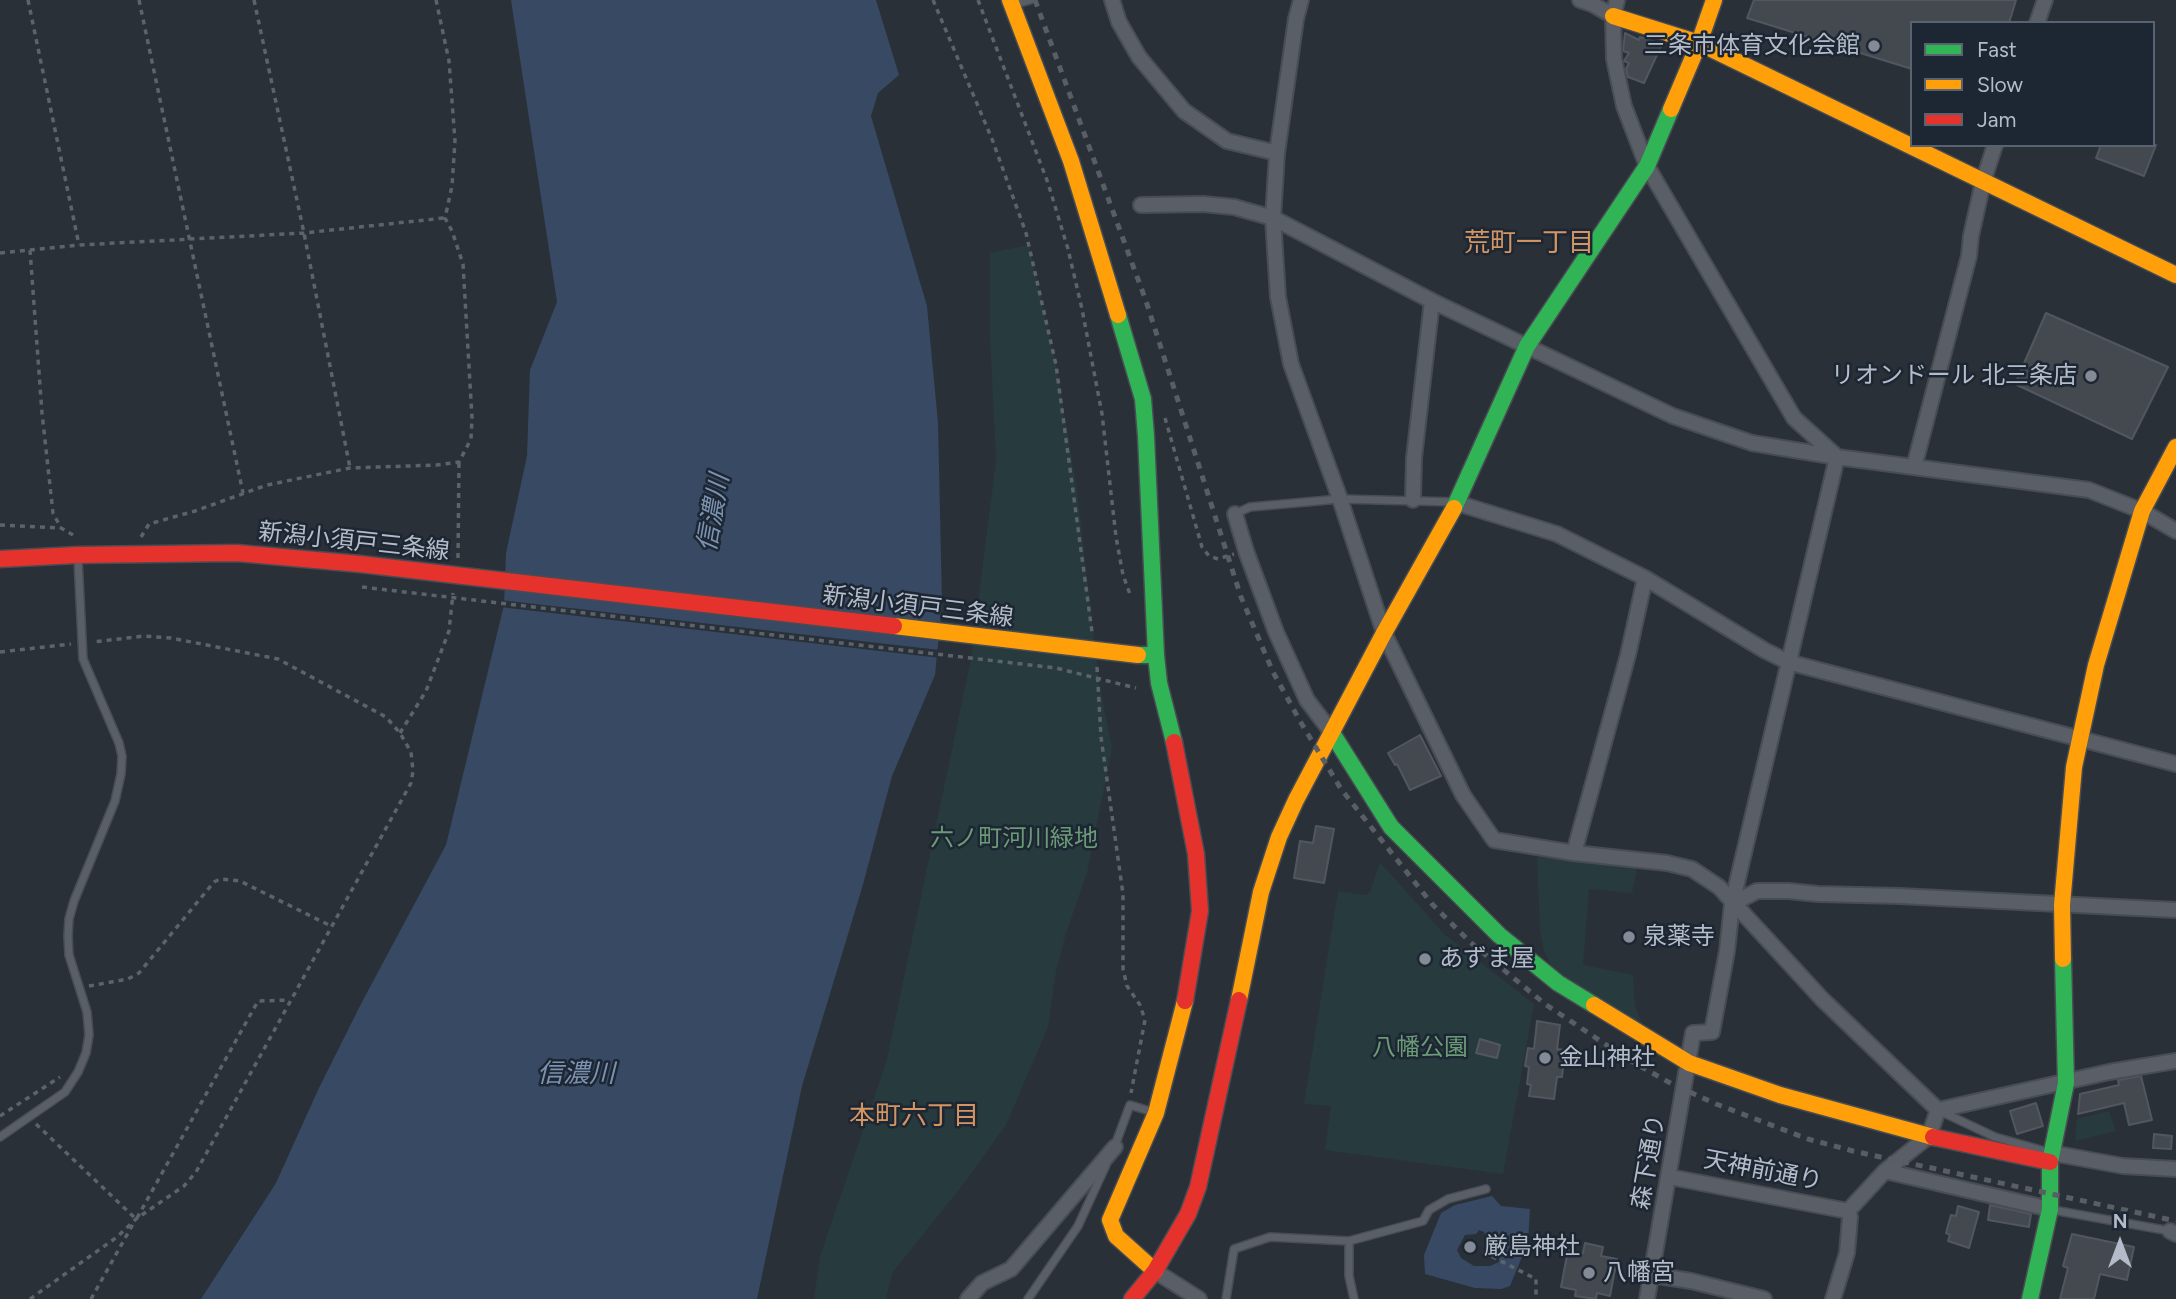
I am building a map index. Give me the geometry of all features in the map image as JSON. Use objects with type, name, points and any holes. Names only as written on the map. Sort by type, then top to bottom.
[{"type":"street","points":[[1112,0],[1119,22],[1139,57],[1184,111],[1227,141],[1277,153]]},
{"type":"street","points":[[1301,0],[1277,153],[1273,218],[1278,297],[1291,364],[1340,499],[1384,633],[1463,795],[1494,840],[1574,853],[1667,863],[1692,869],[1719,887],[1822,999],[1938,1110]]},
{"type":"street","points":[[1580,0],[1615,8],[1699,43],[1910,146]]},
{"type":"street","points":[[1132,1299],[1154,1271],[1188,1214],[1198,1187],[1261,892],[1270,862],[1296,800],[1457,502],[1527,346],[1647,166],[1699,43],[1714,0]]},
{"type":"street","points":[[2038,21],[2045,0]]},
{"type":"street","points":[[1011,3],[1071,161],[1143,399],[1159,683],[1173,737],[1196,854],[1200,911],[1178,1035],[1156,1113],[1110,1220],[1116,1236],[1154,1271],[1199,1299]]},
{"type":"street","points":[[1615,8],[1614,59],[1625,106],[1647,166],[1794,418],[1837,457]]},
{"type":"street","points":[[1911,147],[2176,275]]},
{"type":"street","points":[[1914,467],[1969,256],[1983,182],[1994,147]]},
{"type":"street","points":[[1141,205],[1203,204],[1234,207],[1273,218],[1432,301],[1673,416],[1752,443],[1837,457],[2089,490],[2142,512],[2176,531]]},
{"type":"street","points":[[1413,499],[1414,458],[1432,301]]},
{"type":"street","points":[[2030,1299],[2050,1209],[2051,1158],[2066,1083],[2062,905],[2074,767],[2096,665],[2142,512],[2176,447]]},
{"type":"street","points":[[1732,904],[1837,457]]},
{"type":"street","points":[[1457,502],[1557,534],[1645,578],[1788,662],[2176,764]]},
{"type":"street","points":[[1235,514],[1276,632],[1307,700],[1332,733],[1391,827],[1499,935],[1558,982],[1689,1063],[1780,1095],[1929,1136],[2051,1158],[2176,1169]]},
{"type":"street","name":"新潟小須戸三条線","points":[[0,559],[131,553],[237,553],[360,564],[1156,655]]},
{"type":"street","points":[[1574,853],[1628,655],[1645,578]]},
{"type":"street","points":[[1732,904],[1757,891],[1789,891],[2176,910]]},
{"type":"street","name":"森下通り","points":[[1647,1299],[1693,1033],[1712,1032],[1727,951],[1732,904]]},
{"type":"street","points":[[1938,1110],[2176,1061]]},
{"type":"street","points":[[1833,1299],[1847,1253],[1850,1217],[1848,1211],[1885,1171],[1929,1136],[1938,1110]]},
{"type":"street","points":[[968,1299],[982,1283],[1011,1269],[1115,1147]]},
{"type":"street","points":[[1885,1171],[2050,1209]]},
{"type":"street","name":"天神前通り","points":[[1670,1177],[1848,1211]]},
{"type":"street","points":[[1652,1275],[1691,1281],[1764,1299]]},
{"type":"lane","points":[[1011,3],[1030,0]]},
{"type":"lane","points":[[1235,514],[1250,507],[1340,499],[1457,502]]},
{"type":"lane","points":[[0,1137],[65,1092],[86,1053],[89,1035],[87,1012],[69,955],[69,919],[115,801],[122,756],[83,659],[77,555]]},
{"type":"lane","points":[[1028,1299],[1078,1226],[1115,1147],[1130,1105],[1156,1113]]},
{"type":"lane","points":[[1938,1110],[1995,1137],[2051,1158]]},
{"type":"lane","points":[[1226,1299],[1234,1249],[1270,1237],[1349,1241],[1423,1221],[1429,1210],[1448,1199],[1486,1189]]},
{"type":"lane","points":[[2050,1209],[2173,1232]]},
{"type":"lane","points":[[1349,1241],[1349,1276],[1354,1299]]},
{"type":"path","points":[[28,0],[79,245]]},
{"type":"path","points":[[139,0],[243,493]]},
{"type":"path","points":[[254,0],[304,233],[350,468]]},
{"type":"path","points":[[436,0],[449,61],[454,141],[452,186],[445,218],[452,230],[463,264],[472,418],[471,439],[459,461],[459,544],[456,569]]},
{"type":"path","points":[[933,0],[992,139],[1026,233],[1056,365],[1093,641]]},
{"type":"path","points":[[978,0],[1048,183],[1068,249],[1102,414],[1116,537],[1123,575],[1131,597]]},
{"type":"path","points":[[0,254],[79,245],[304,233],[445,218]]},
{"type":"path","points":[[30,250],[43,426],[53,513],[61,528]]},
{"type":"path","points":[[1143,399],[1157,400],[1163,411],[1202,547],[1209,556],[1218,559],[1246,551]]},
{"type":"path","points":[[131,553],[149,524],[267,485],[350,468],[437,465],[459,461]]},
{"type":"path","points":[[0,525],[61,528],[72,534],[77,555]]},
{"type":"path","points":[[400,733],[426,691],[449,631],[455,582]]},
{"type":"path","points":[[362,587],[1056,668],[1136,688]]},
{"type":"path","points":[[0,652],[144,636],[172,638],[278,659],[386,717],[411,752],[413,771],[411,783],[196,1172],[184,1186],[30,1299]]},
{"type":"path","points":[[1095,655],[1101,737],[1123,894],[1123,969],[1128,986],[1140,1005],[1145,1020],[1130,1105]]},
{"type":"path","points":[[80,987],[128,979],[139,973],[214,882],[220,879],[240,881],[331,926]]},
{"type":"path","points":[[92,1299],[258,1001],[290,1000]]},
{"type":"path","points":[[0,1115],[60,1076]]},
{"type":"path","points":[[30,1118],[136,1219]]},
{"type":"path","points":[[1483,1252],[1536,1279],[1536,1299]]},
{"type":"green space","name":"六ノ町河川緑地","points":[[1029,245],[1056,365],[1077,490],[1099,682],[1112,748],[1087,873],[1056,971],[1048,1027],[1006,1125],[961,1187],[892,1273],[886,1299],[814,1299],[820,1256],[886,1063],[971,659],[996,461],[990,336],[990,253]]},
{"type":"green space","points":[[1537,857],[1637,868],[1632,893],[1589,889],[1583,965],[1633,975],[1635,1006],[1643,1027],[1554,971],[1544,951],[1540,930]]},
{"type":"green space","name":"八幡公園","points":[[1380,862],[1444,934],[1534,1004],[1503,1174],[1325,1150],[1331,1106],[1304,1104],[1338,891],[1366,895],[1370,892]]},
{"type":"green space","points":[[2109,1111],[2116,1131],[2075,1141],[2077,1119]]},
{"type":"water","name":"信濃川","points":[[511,0],[876,0],[899,75],[878,93],[871,116],[927,306],[938,423],[942,604],[935,675],[892,776],[862,888],[802,1086],[757,1299],[201,1299],[276,1183],[362,1002],[446,845],[504,605],[506,553],[527,456],[530,370],[557,302]]},
{"type":"water","points":[[1492,1196],[1501,1206],[1530,1209],[1528,1242],[1510,1286],[1501,1289],[1475,1288],[1425,1274],[1424,1255],[1441,1213],[1455,1205]],"holes":[[[1479,1230],[1484,1232],[1489,1244],[1499,1253],[1499,1262],[1490,1266],[1474,1266],[1461,1258],[1457,1250],[1465,1235],[1476,1234]]]},
{"type":"pier","points":[[500,600],[940,650],[940,658],[500,607]]},
{"type":"building","name":"三条市体育文化会館","points":[[1754,0],[2016,0],[2010,21],[1910,21],[1910,68],[1747,18]]},
{"type":"building","points":[[1625,33],[1639,40],[1640,37],[1662,44],[1644,83],[1628,77],[1626,69],[1629,63],[1624,61],[1629,53],[1623,51]]},
{"type":"building","points":[[2156,145],[2144,176],[2096,158],[2100,147]]},
{"type":"building","name":"リオンドール 北三条店","points":[[2046,313],[2168,367],[2132,439],[2015,384]]},
{"type":"building","points":[[1420,735],[1441,776],[1410,790],[1397,764],[1395,765],[1388,753]]},
{"type":"building","points":[[1316,826],[1334,829],[1324,883],[1294,878],[1300,841],[1313,843]]},
{"type":"building","name":"金山神社","points":[[1537,1021],[1560,1025],[1557,1049],[1565,1050],[1562,1077],[1557,1077],[1554,1099],[1529,1096],[1529,1067],[1525,1066],[1528,1048],[1534,1049]]},
{"type":"building","points":[[1480,1039],[1500,1045],[1497,1058],[1476,1053]]},
{"type":"building","points":[[2141,1076],[2152,1120],[2129,1125],[2124,1103],[2078,1114],[2080,1094],[2119,1085],[2118,1080]]},
{"type":"building","points":[[2036,1103],[2043,1126],[2017,1134],[2010,1111]]},
{"type":"building","points":[[2154,1134],[2172,1136],[2171,1149],[2153,1148]]},
{"type":"building","points":[[1990,1205],[2031,1214],[2029,1227],[1988,1220]]},
{"type":"building","points":[[1958,1206],[1979,1212],[1969,1248],[1948,1241],[1950,1235],[1946,1233],[1951,1215],[1956,1216]]},
{"type":"building","points":[[2072,1234],[2134,1247],[2127,1280],[2100,1274],[2094,1299],[2060,1299],[2068,1268],[2063,1266]]},
{"type":"building","name":"八幡宮","points":[[1585,1243],[1603,1247],[1601,1256],[1617,1259],[1610,1296],[1597,1293],[1596,1299],[1575,1296],[1576,1290],[1561,1287],[1568,1250],[1583,1253]]},
{"type":"railway","points":[[1035,0],[1146,301],[1241,597],[1273,672],[1341,789],[1432,904],[1470,942],[1545,1004],[1629,1060],[1716,1104],[1808,1139],[1853,1151],[2176,1221]]},
{"type":"traffic: fast","points":[[1454,508],[1527,346],[1647,166],[1671,109]]},
{"type":"traffic: fast","points":[[1118,315],[1143,399],[1146,436],[1156,655],[1138,655]]},
{"type":"traffic: fast","points":[[1156,655],[1159,683],[1174,742]]},
{"type":"traffic: fast","points":[[1332,733],[1391,827],[1499,935],[1558,983],[1594,1005]]},
{"type":"traffic: fast","points":[[2030,1299],[2050,1209],[2050,1162],[2066,1083],[2063,959]]},
{"type":"traffic: slow","points":[[1010,0],[1071,161],[1118,315]]},
{"type":"traffic: slow","points":[[1714,0],[1699,43],[1910,146]]},
{"type":"traffic: slow","points":[[1613,16],[1699,43],[1671,109]]},
{"type":"traffic: slow","points":[[1913,147],[2176,275]]},
{"type":"traffic: slow","points":[[2063,959],[2062,905],[2074,767],[2096,665],[2142,511],[2176,447]]},
{"type":"traffic: slow","points":[[1239,1000],[1261,892],[1279,837],[1384,633],[1454,508]]},
{"type":"traffic: slow","points":[[894,626],[1138,655]]},
{"type":"traffic: slow","points":[[1155,1271],[1116,1236],[1110,1220],[1156,1113],[1185,1001]]},
{"type":"traffic: slow","points":[[1594,1005],[1689,1063],[1780,1095],[1933,1137]]},
{"type":"traffic: jam","points":[[0,559],[237,553],[360,564]]},
{"type":"traffic: jam","points":[[360,564],[894,626]]},
{"type":"traffic: jam","points":[[1174,742],[1196,854],[1200,911],[1185,1001]]},
{"type":"traffic: jam","points":[[1132,1299],[1155,1271],[1188,1214],[1198,1187],[1239,1000]]},
{"type":"traffic: jam","points":[[1933,1137],[2050,1162]]},
{"type":"place","name":"三条市体育文化会館","points":[[1874,46]]},
{"type":"place","name":"リオンドール 北三条店","points":[[2091,376]]},
{"type":"place","name":"泉薬寺","points":[[1629,937]]},
{"type":"place","name":"あずま屋","points":[[1425,959]]},
{"type":"place","name":"金山神社","points":[[1545,1058]]},
{"type":"place","name":"厳島神社","points":[[1470,1247]]},
{"type":"place","name":"八幡宮","points":[[1589,1273]]},
{"type":"district","name":"荒町一丁目","points":[[1529,243]]},
{"type":"district","name":"本町六丁目","points":[[914,1116]]}]
